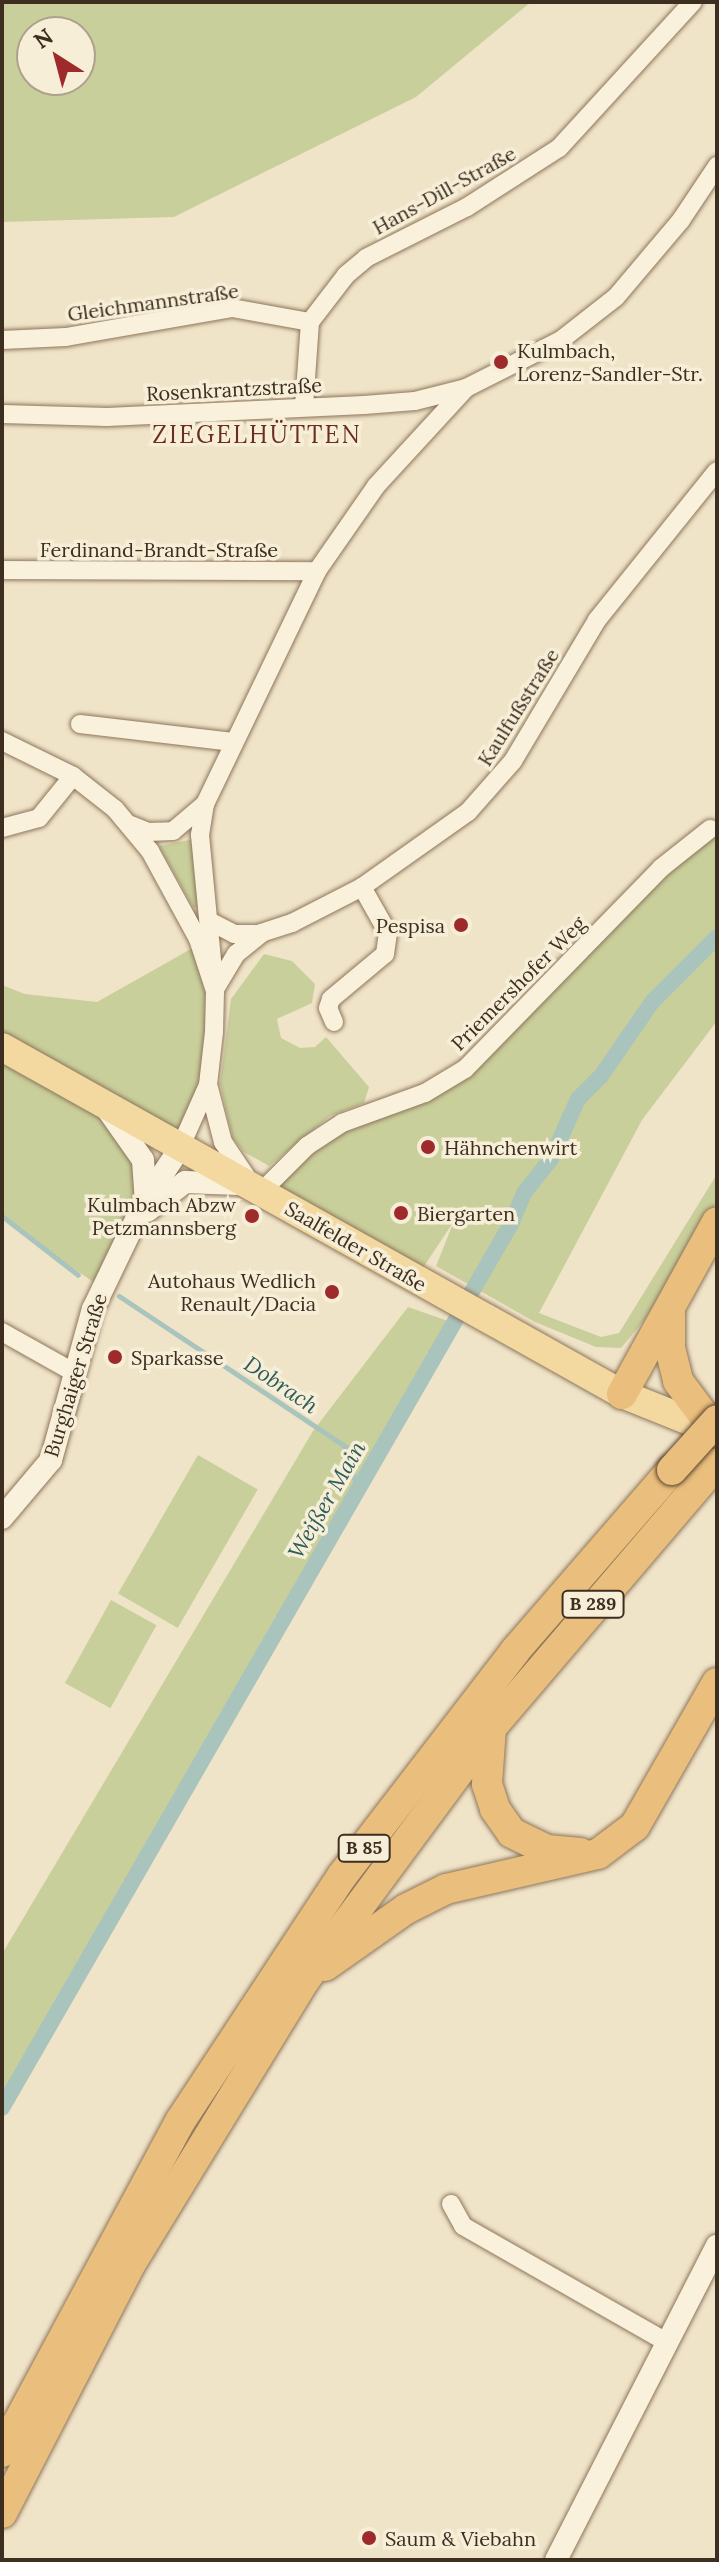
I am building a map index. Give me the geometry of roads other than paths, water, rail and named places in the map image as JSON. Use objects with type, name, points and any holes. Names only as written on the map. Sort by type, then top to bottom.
[{"type":"highway","points":[[622,1394],[717,1222]]},
{"type":"highway","points":[[670,1310],[670,1348],[678,1381],[717,1432]]},
{"type":"highway","name":"B 85","points":[[2,2452],[181,2120],[342,1876],[515,1651],[696,1472],[717,1420]]},
{"type":"highway","name":"B 289","points":[[304,1981],[491,1728],[696,1472]]},
{"type":"highway","points":[[2,2513],[130,2265],[304,1981],[406,1909],[446,1889],[598,1854],[635,1826],[717,1683]]},
{"type":"highway","points":[[491,1728],[487,1784],[495,1809],[512,1833],[547,1850],[598,1854]]},
{"type":"main road","name":"Saalfelder Straße","points":[[2,1047],[510,1334],[622,1394],[717,1432]]},
{"type":"street","name":"Hans-Dill-Straße","points":[[310,322],[366,258],[467,207],[559,148],[693,2]]},
{"type":"street","points":[[255,1188],[223,1142],[208,1085],[215,991],[202,926],[200,835],[205,804],[233,742],[317,571],[376,486],[466,388],[561,340],[616,297],[681,220],[717,166]]},
{"type":"street","name":"Gleichmannstraße","points":[[2,340],[66,337],[232,308],[310,322]]},
{"type":"street","points":[[304,406],[310,322]]},
{"type":"street","name":"Rosenkrantzstraße","points":[[2,414],[107,417],[415,401],[466,388]]},
{"type":"street","name":"Kaulfußstraße","points":[[202,926],[234,934],[263,932],[327,908],[468,812],[494,786],[597,620],[717,471]]},
{"type":"street","name":"Ferdinand-Brandt-Straße","points":[[2,570],[317,571]]},
{"type":"street","points":[[80,724],[233,742]]},
{"type":"street","points":[[2,741],[73,776],[128,823],[202,926]]},
{"type":"street","points":[[2,828],[39,818],[73,776]]},
{"type":"street","points":[[128,823],[162,834],[183,826],[205,804]]},
{"type":"street","name":"Priemershofer Weg","points":[[255,1188],[307,1146],[342,1123],[383,1104],[425,1093],[465,1069],[661,868],[710,829]]},
{"type":"street","points":[[334,1022],[328,1008],[331,999],[385,954],[388,933],[362,887]]},
{"type":"street","name":"Kaulfußstraße","points":[[215,991],[236,954],[263,932]]},
{"type":"street","points":[[180,1148],[208,1085]]},
{"type":"street","points":[[104,1106],[143,1160],[146,1199]]},
{"type":"street","name":"Burghaiger Straße","points":[[2,1518],[51,1460],[93,1309],[146,1199],[180,1148]]},
{"type":"street","name":"Burghaiger Straße","points":[[134,1222],[185,1182],[255,1188]]},
{"type":"street","points":[[2,1332],[75,1373]]},
{"type":"street","points":[[451,2204],[463,2226],[668,2343]]},
{"type":"street","points":[[556,2560],[717,2246]]},
{"type":"waterway","name":"Weißer Main","points":[[2,2108],[511,1224],[524,1193],[551,1159],[578,1099],[601,1076],[652,1002],[717,937]]},
{"type":"waterway","name":"Dobrach","points":[[2,1216],[78,1275]]},
{"type":"waterway","name":"Dobrach","points":[[119,1296],[346,1447],[358,1493]]},
{"type":"place","name":"Kulmbach, Lorenz-Sandler-Str.","points":[[501,362]]},
{"type":"place","name":"Pespisa","points":[[461,925]]},
{"type":"place","name":"Hähnchenwirt","points":[[428,1147]]},
{"type":"place","name":"Biergarten","points":[[401,1213]]},
{"type":"place","name":"Kulmbach Abzw Petzmannsberg","points":[[252,1216]]},
{"type":"place","name":"Autohaus Wedlich Renault/Dacia","points":[[332,1292]]},
{"type":"place","name":"Sparkasse","points":[[115,1357]]},
{"type":"place","name":"Saum & Viebahn","points":[[369,2538]]},
{"type":"district","name":"ZIEGELHÜTTEN","points":[[257,435]]}]
